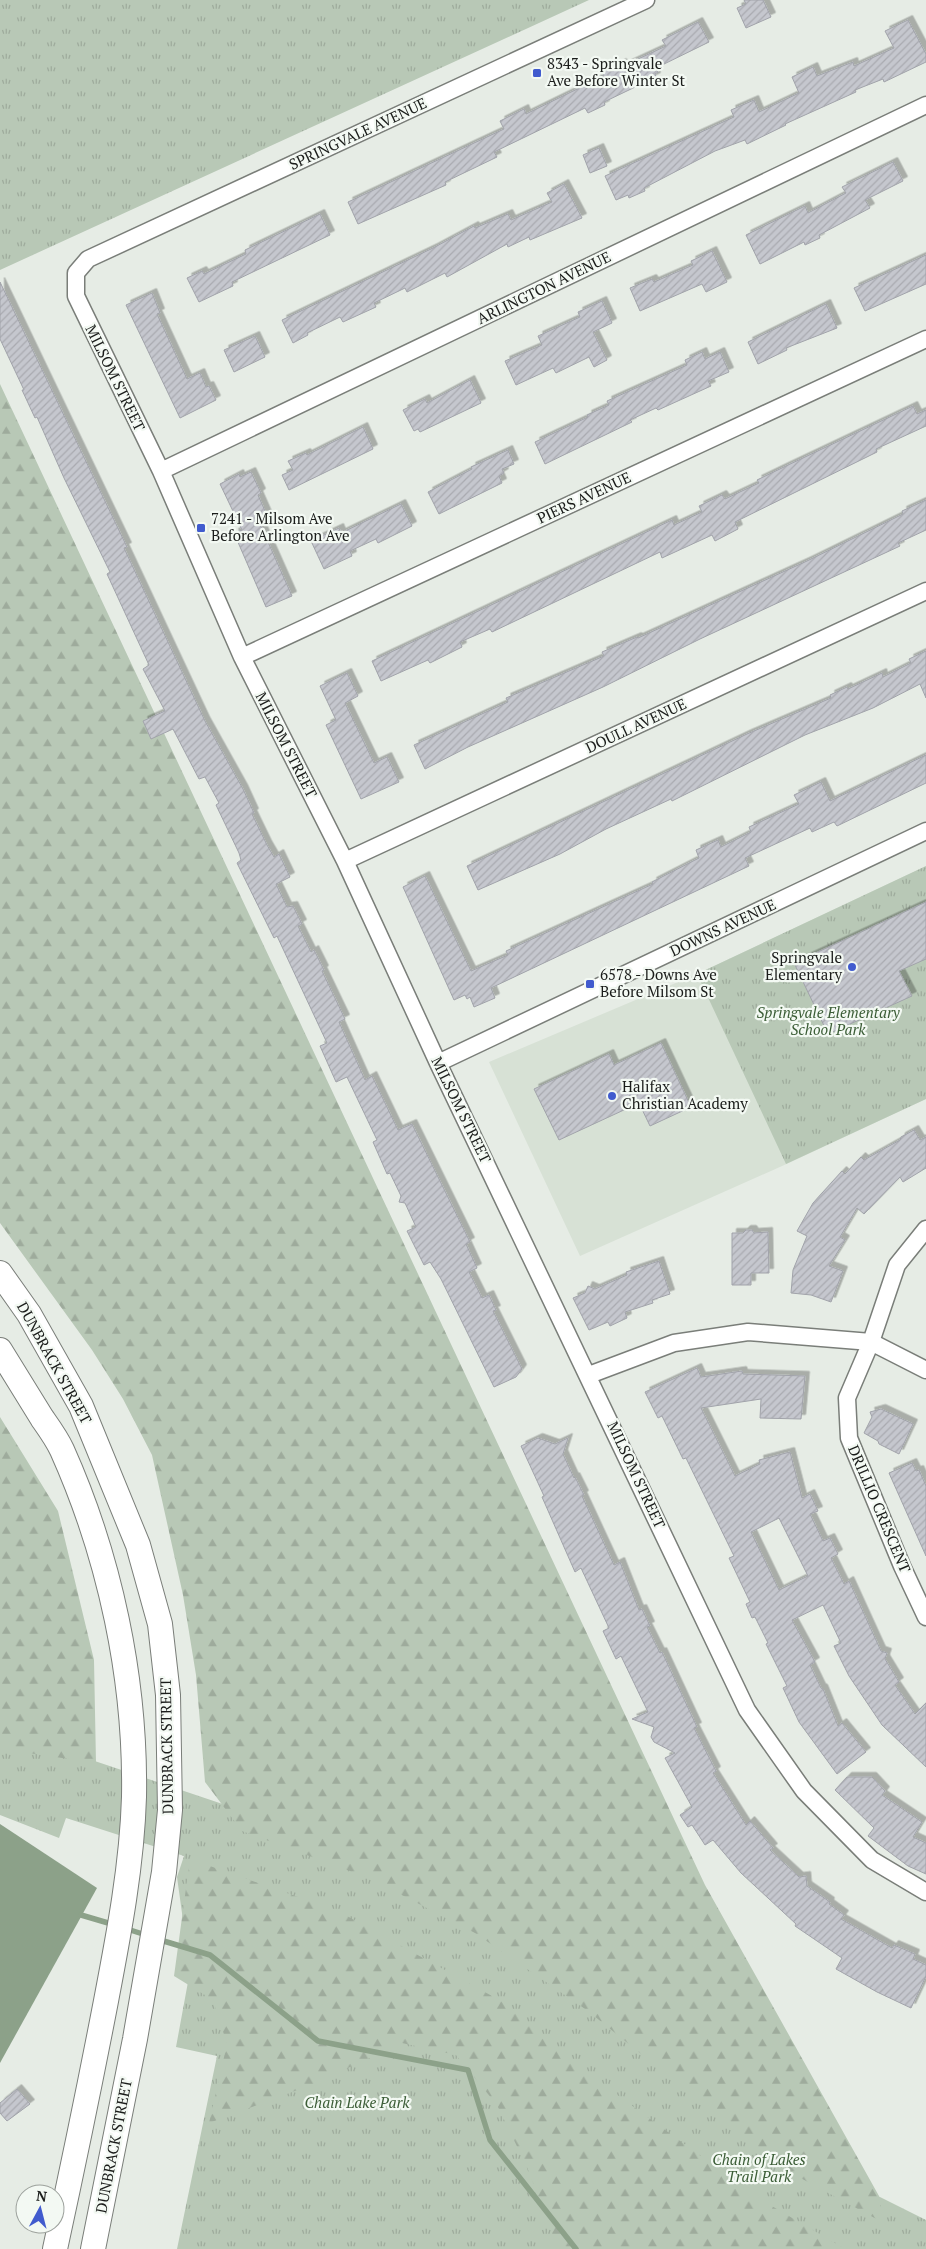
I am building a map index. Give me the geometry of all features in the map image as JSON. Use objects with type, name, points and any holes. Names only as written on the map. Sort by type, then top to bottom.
[{"type":"main road","name":"DUNBRACK STREET","points":[[0,1273],[29,1314],[81,1406],[138,1545],[160,1624],[167,1686],[170,1810],[164,1872],[135,2039],[93,2249]]},
{"type":"main road","points":[[0,1350],[61,1448],[92,1530],[108,1581],[129,1692],[134,1797],[129,1867],[101,2029],[55,2249]]},
{"type":"street","name":"SPRINGVALE AVENUE","points":[[76,273],[88,259],[646,0]]},
{"type":"street","name":"ARLINGTON AVENUE","points":[[161,471],[926,104]]},
{"type":"street","name":"MILSOM STREET","points":[[76,273],[76,296],[161,471],[242,657],[345,861],[438,1063],[589,1375],[747,1710],[804,1791],[872,1860],[926,1892]]},
{"type":"street","name":"PIERS AVENUE","points":[[242,657],[926,339]]},
{"type":"street","name":"DOULL AVENUE","points":[[345,861],[926,591]]},
{"type":"street","name":"DOWNS AVENUE","points":[[438,1063],[926,831]]},
{"type":"street","name":"DRILLIO CRESCENT","points":[[926,1229],[896,1266],[871,1342],[848,1398],[849,1438],[902,1566],[926,1617]]},
{"type":"street","points":[[589,1375],[674,1343],[748,1332],[871,1342],[926,1370]]},
{"type":"shaded area","points":[[926,866],[926,1099],[791,1162],[580,1256],[489,1062],[697,974]]},
{"type":"shaded area","points":[[0,1824],[97,1888],[0,2063]]},
{"type":"green space","points":[[0,0],[589,0],[0,270]]},
{"type":"green space","points":[[0,384],[705,1885],[879,2196],[882,2222],[795,2175],[588,2011],[475,1933],[369,1878],[242,1831],[205,1782],[196,1675],[183,1595],[152,1455],[123,1399],[92,1350],[0,1223]]},
{"type":"green space","name":"Springvale Elementary School Park","points":[[926,866],[926,1099],[786,1164],[697,974]]},
{"type":"green space","points":[[0,1417],[58,1511],[94,1660],[96,1763],[15,1751],[0,1743]]},
{"type":"green space","name":"Chain Lake Park","points":[[0,1725],[53,1747],[348,1846],[856,2185],[926,2220],[926,2249],[177,2249],[217,2056],[176,2047],[190,1971],[177,1877],[184,1856],[66,1818],[59,1838],[0,1815]]},
{"type":"green space","points":[[190,1859],[338,1911],[501,2001],[616,2094],[758,2198],[845,2249],[558,2249],[527,2167],[497,2105],[456,2055],[402,2043],[311,2085],[209,2123],[227,2044],[213,2000],[174,1976]]},
{"type":"building","points":[[744,0],[763,0],[771,17],[746,28],[737,8],[746,4]]},
{"type":"building","points":[[908,20],[926,54],[926,62],[884,82],[883,79],[855,90],[856,92],[785,124],[747,144],[745,140],[715,151],[644,188],[645,191],[629,198],[628,195],[616,200],[605,176],[734,117],[731,110],[754,100],[759,112],[799,93],[792,77],[813,67],[817,76],[853,62],[854,66],[894,48],[885,31]]},
{"type":"building","points":[[698,22],[709,42],[656,68],[658,72],[655,74],[656,77],[604,102],[605,105],[588,113],[585,108],[494,152],[497,157],[445,182],[446,185],[358,224],[348,202],[504,129],[500,121],[524,109],[526,114],[604,76],[602,72],[622,63],[623,66],[666,46],[662,40]]},
{"type":"building","points":[[599,148],[607,166],[590,173],[583,155]]},
{"type":"building","points":[[893,162],[903,181],[865,200],[870,208],[819,235],[820,238],[805,245],[804,242],[760,264],[746,235],[805,206],[808,213],[846,193],[842,187]]},
{"type":"building","points":[[564,184],[582,218],[530,240],[529,237],[508,247],[507,244],[447,277],[445,273],[407,292],[405,288],[374,303],[376,307],[343,322],[340,317],[307,333],[308,335],[293,343],[282,320],[433,248],[474,226],[475,228],[508,214],[511,220],[552,202],[547,193]]},
{"type":"building","points":[[320,214],[330,235],[232,282],[233,286],[199,302],[187,278],[202,271],[204,274],[246,254],[245,250]]},
{"type":"building","points":[[712,251],[727,282],[706,292],[702,284],[640,311],[630,288],[652,279],[654,282],[693,265],[691,261]]},
{"type":"building","points":[[926,255],[926,284],[865,311],[854,288]]},
{"type":"building","points":[[0,282],[127,547],[124,548],[205,721],[243,789],[254,813],[252,814],[267,845],[274,857],[279,854],[290,877],[276,884],[287,907],[293,906],[302,924],[298,926],[311,952],[314,950],[324,970],[322,971],[345,1019],[339,1022],[365,1080],[372,1076],[398,1130],[412,1124],[470,1242],[466,1244],[477,1268],[469,1272],[482,1298],[489,1295],[496,1310],[493,1311],[522,1369],[516,1377],[494,1387],[441,1279],[430,1262],[424,1265],[407,1231],[416,1227],[405,1203],[399,1202],[401,1196],[390,1173],[387,1174],[373,1142],[377,1140],[347,1077],[336,1082],[320,1046],[327,1043],[277,936],[274,938],[237,863],[241,860],[239,853],[216,805],[219,803],[205,777],[199,779],[173,729],[151,739],[143,721],[165,711],[143,669],[149,665],[107,574],[110,572],[64,478],[37,417],[35,418],[0,339]]},
{"type":"building","points":[[152,293],[160,313],[157,314],[187,379],[200,373],[206,387],[209,386],[216,400],[180,418],[126,305]]},
{"type":"building","points":[[602,301],[612,323],[593,332],[607,360],[594,367],[589,357],[556,373],[553,368],[516,385],[505,361],[542,345],[538,336],[580,317],[578,312]]},
{"type":"building","points":[[826,304],[837,328],[786,348],[787,350],[758,364],[748,342]]},
{"type":"building","points":[[255,336],[265,357],[234,372],[224,350]]},
{"type":"building","points":[[702,352],[705,359],[720,352],[729,372],[708,381],[711,386],[658,410],[656,408],[630,420],[632,422],[545,464],[535,442],[588,417],[587,415],[609,405],[607,401],[687,365],[685,360]]},
{"type":"building","points":[[470,380],[481,403],[420,432],[418,429],[414,431],[403,410],[425,399],[427,403]]},
{"type":"building","points":[[913,406],[917,414],[926,410],[926,426],[876,449],[877,452],[735,522],[738,529],[715,541],[712,535],[662,558],[660,552],[492,632],[490,629],[460,642],[462,647],[430,663],[428,660],[381,681],[372,661],[672,520],[674,525],[702,512],[699,506],[722,495],[725,499],[759,483],[757,480]]},
{"type":"building","points":[[363,427],[373,449],[289,490],[282,475],[293,470],[288,461],[306,453],[307,455]]},
{"type":"building","points":[[508,450],[514,464],[502,469],[504,473],[499,476],[502,483],[439,514],[428,492],[472,469],[471,467]]},
{"type":"building","points":[[251,472],[261,493],[258,495],[269,520],[260,524],[292,596],[266,607],[234,533],[242,530],[220,484],[239,474],[240,477]]},
{"type":"building","points":[[926,500],[926,530],[898,543],[900,546],[700,639],[603,687],[468,747],[425,769],[414,745],[508,702],[506,698],[604,656],[602,652],[638,638],[807,561],[903,514],[902,511]]},
{"type":"building","points":[[401,504],[412,526],[378,543],[376,539],[350,551],[352,556],[324,569],[311,541],[339,528],[341,533]]},
{"type":"building","points":[[926,651],[926,698],[920,684],[873,708],[805,735],[672,801],[671,799],[606,829],[560,854],[478,890],[467,866],[747,734],[831,698],[830,695],[847,687],[848,689],[882,673],[883,677],[911,663],[909,659]]},
{"type":"building","points":[[347,673],[358,696],[345,703],[374,763],[387,757],[399,782],[361,799],[326,725],[336,720],[320,686]]},
{"type":"building","points":[[926,755],[926,783],[837,826],[834,822],[812,832],[810,828],[745,858],[749,866],[491,988],[495,998],[474,1007],[470,997],[467,999],[465,995],[454,1000],[403,887],[425,876],[471,971],[508,955],[506,951],[653,884],[652,882],[699,858],[696,850],[718,840],[721,847],[751,832],[749,827],[799,804],[794,795],[821,782],[830,801]]},
{"type":"building","name":"Springvale Elementary","points":[[926,902],[926,959],[899,971],[912,996],[828,1034],[794,963]]},
{"type":"building","name":"Halifax Christian Academy","points":[[661,1043],[691,1107],[650,1126],[639,1103],[559,1140],[534,1089],[609,1054],[614,1065]]},
{"type":"building","points":[[914,1130],[920,1140],[926,1137],[926,1168],[903,1182],[900,1177],[864,1214],[857,1208],[840,1237],[845,1240],[829,1266],[843,1271],[831,1302],[811,1295],[791,1293],[793,1270],[807,1236],[797,1231],[813,1203],[842,1171],[845,1174],[861,1157],[864,1160]]},
{"type":"building","points":[[746,1230],[752,1230],[754,1233],[768,1232],[769,1273],[751,1273],[751,1285],[732,1285],[732,1233],[743,1233]]},
{"type":"building","points":[[659,1261],[670,1294],[652,1300],[653,1303],[625,1312],[627,1318],[610,1326],[608,1322],[589,1330],[573,1298],[585,1293],[588,1286],[595,1289],[627,1275],[626,1272]]},
{"type":"building","points":[[697,1368],[701,1377],[742,1371],[743,1374],[805,1376],[801,1419],[760,1418],[761,1399],[701,1408],[735,1476],[760,1464],[759,1460],[790,1452],[802,1498],[810,1494],[818,1511],[810,1514],[823,1541],[830,1538],[838,1554],[831,1558],[844,1584],[849,1581],[881,1651],[887,1653],[885,1659],[899,1682],[895,1685],[915,1714],[926,1703],[926,1767],[882,1725],[849,1676],[834,1646],[841,1643],[823,1605],[792,1620],[815,1662],[810,1665],[823,1689],[838,1726],[842,1723],[866,1752],[837,1774],[799,1722],[783,1688],[787,1686],[766,1644],[768,1643],[755,1617],[752,1618],[746,1604],[750,1602],[729,1558],[734,1556],[686,1458],[683,1459],[662,1416],[658,1418],[645,1392]],"holes":[[[779,1518],[808,1576],[779,1590],[751,1532]]]},
{"type":"building","points":[[881,1409],[913,1424],[899,1454],[879,1444],[878,1441],[864,1433],[872,1417],[870,1412]]},
{"type":"building","points":[[538,1438],[555,1444],[568,1438],[563,1454],[584,1495],[582,1496],[614,1565],[620,1562],[639,1610],[642,1609],[650,1626],[647,1627],[660,1653],[662,1652],[697,1727],[694,1728],[716,1771],[713,1773],[746,1825],[750,1821],[773,1848],[770,1850],[799,1877],[806,1876],[807,1886],[830,1902],[829,1904],[844,1915],[841,1919],[892,1948],[894,1945],[915,1954],[913,1959],[926,1965],[926,1976],[911,2008],[836,1969],[842,1958],[795,1926],[796,1924],[741,1873],[713,1840],[705,1845],[692,1825],[688,1827],[680,1815],[692,1807],[665,1758],[675,1753],[654,1742],[651,1737],[654,1727],[632,1719],[648,1712],[621,1656],[616,1659],[603,1631],[609,1628],[581,1568],[575,1572],[521,1446]]},
{"type":"building","points":[[912,1463],[916,1471],[919,1470],[926,1486],[926,1556],[889,1473]]},
{"type":"building","points":[[847,1777],[872,1777],[885,1791],[882,1795],[922,1822],[913,1837],[926,1843],[926,1874],[908,1866],[868,1836],[874,1828],[835,1790]]},
{"type":"building","points":[[17,2089],[30,2104],[7,2121],[0,2113],[0,2103]]},
{"type":"waterway","points":[[81,1915],[115,1925]]},
{"type":"waterway","points":[[124,1928],[149,1936]]},
{"type":"waterway","points":[[157,1939],[210,1955],[318,2041],[468,2070],[490,2140],[576,2249]]},
{"type":"place","name":"8343 - Springvale Ave Before Winter St","points":[[537,73]]},
{"type":"place","name":"7241 - Milsom Ave Before Arlington Ave","points":[[201,528]]},
{"type":"place","name":"Springvale Elementary","points":[[852,967]]},
{"type":"place","name":"6578 - Downs Ave Before Milsom St","points":[[590,984]]},
{"type":"place","name":"Halifax Christian Academy","points":[[612,1096]]},
{"type":"park label","name":"Chain of Lakes Trail Park","points":[[759,2168]]}]
